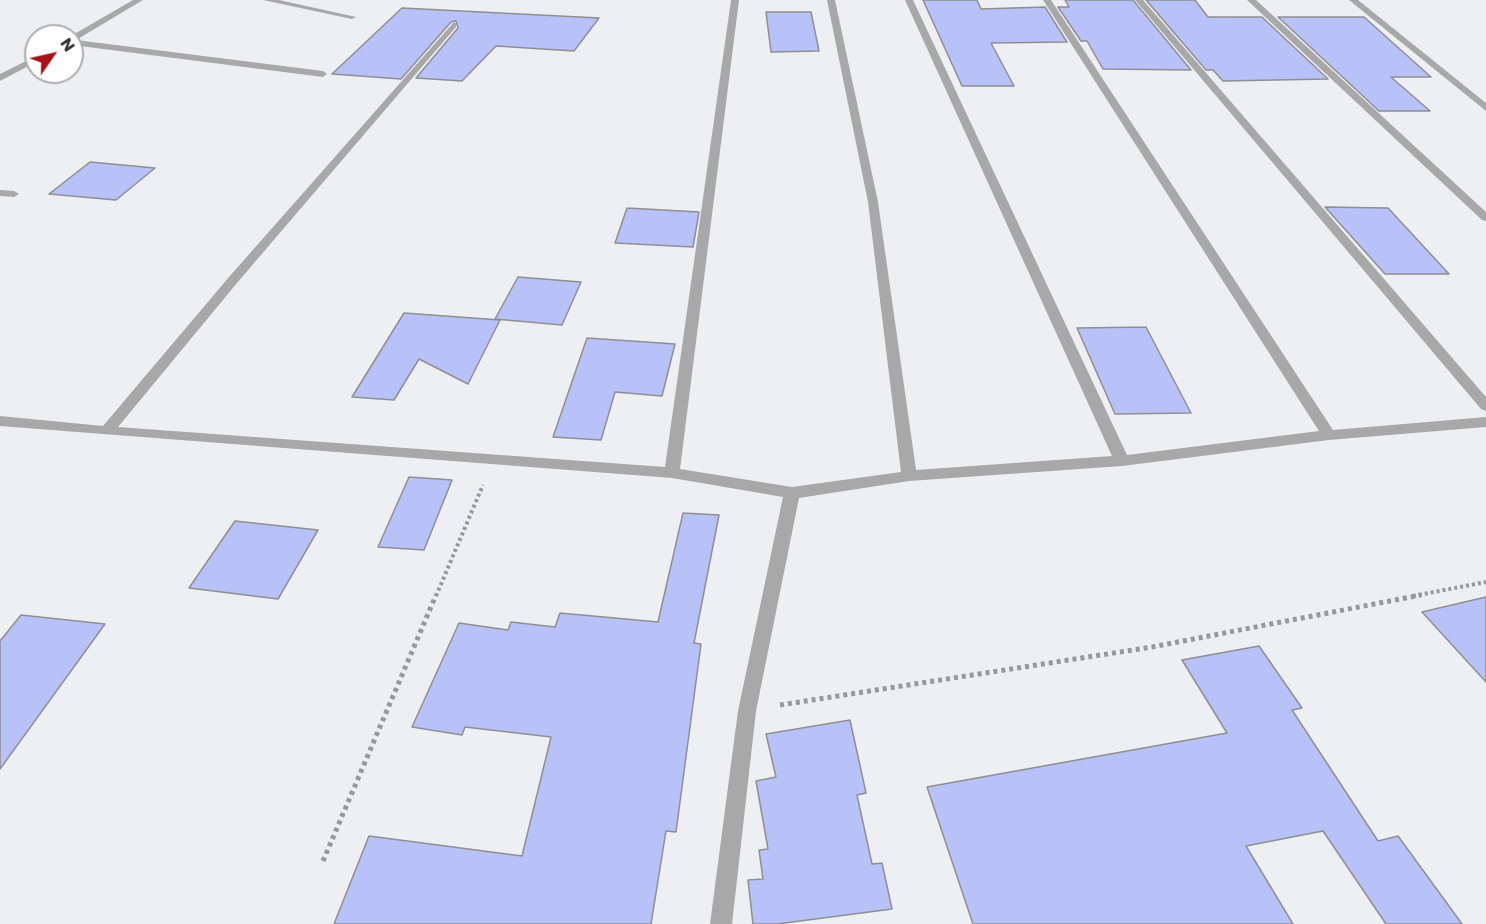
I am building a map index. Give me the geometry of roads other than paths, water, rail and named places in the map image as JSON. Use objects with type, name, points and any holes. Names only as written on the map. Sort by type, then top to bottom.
[{"type":"street","points":[[84,34],[139,0]]},
{"type":"street","points":[[267,0],[352,17]]},
{"type":"street","points":[[672,473],[735,0]]},
{"type":"street","points":[[831,0],[873,202],[909,476]]},
{"type":"street","points":[[909,0],[1122,461]]},
{"type":"street","points":[[1047,0],[1329,435]]},
{"type":"street","points":[[1138,0],[1486,406]]},
{"type":"street","points":[[1251,0],[1486,218]]},
{"type":"street","points":[[1353,0],[1486,108]]},
{"type":"street","points":[[107,431],[232,280],[453,25]]},
{"type":"street","points":[[84,43],[322,74]]},
{"type":"street","points":[[0,78],[24,65]]},
{"type":"street","points":[[0,193],[14,194]]},
{"type":"street","points":[[0,421],[672,473],[792,493],[909,476],[1122,461],[1329,435],[1486,422]]},
{"type":"street","points":[[721,924],[747,711],[792,493]]}]
